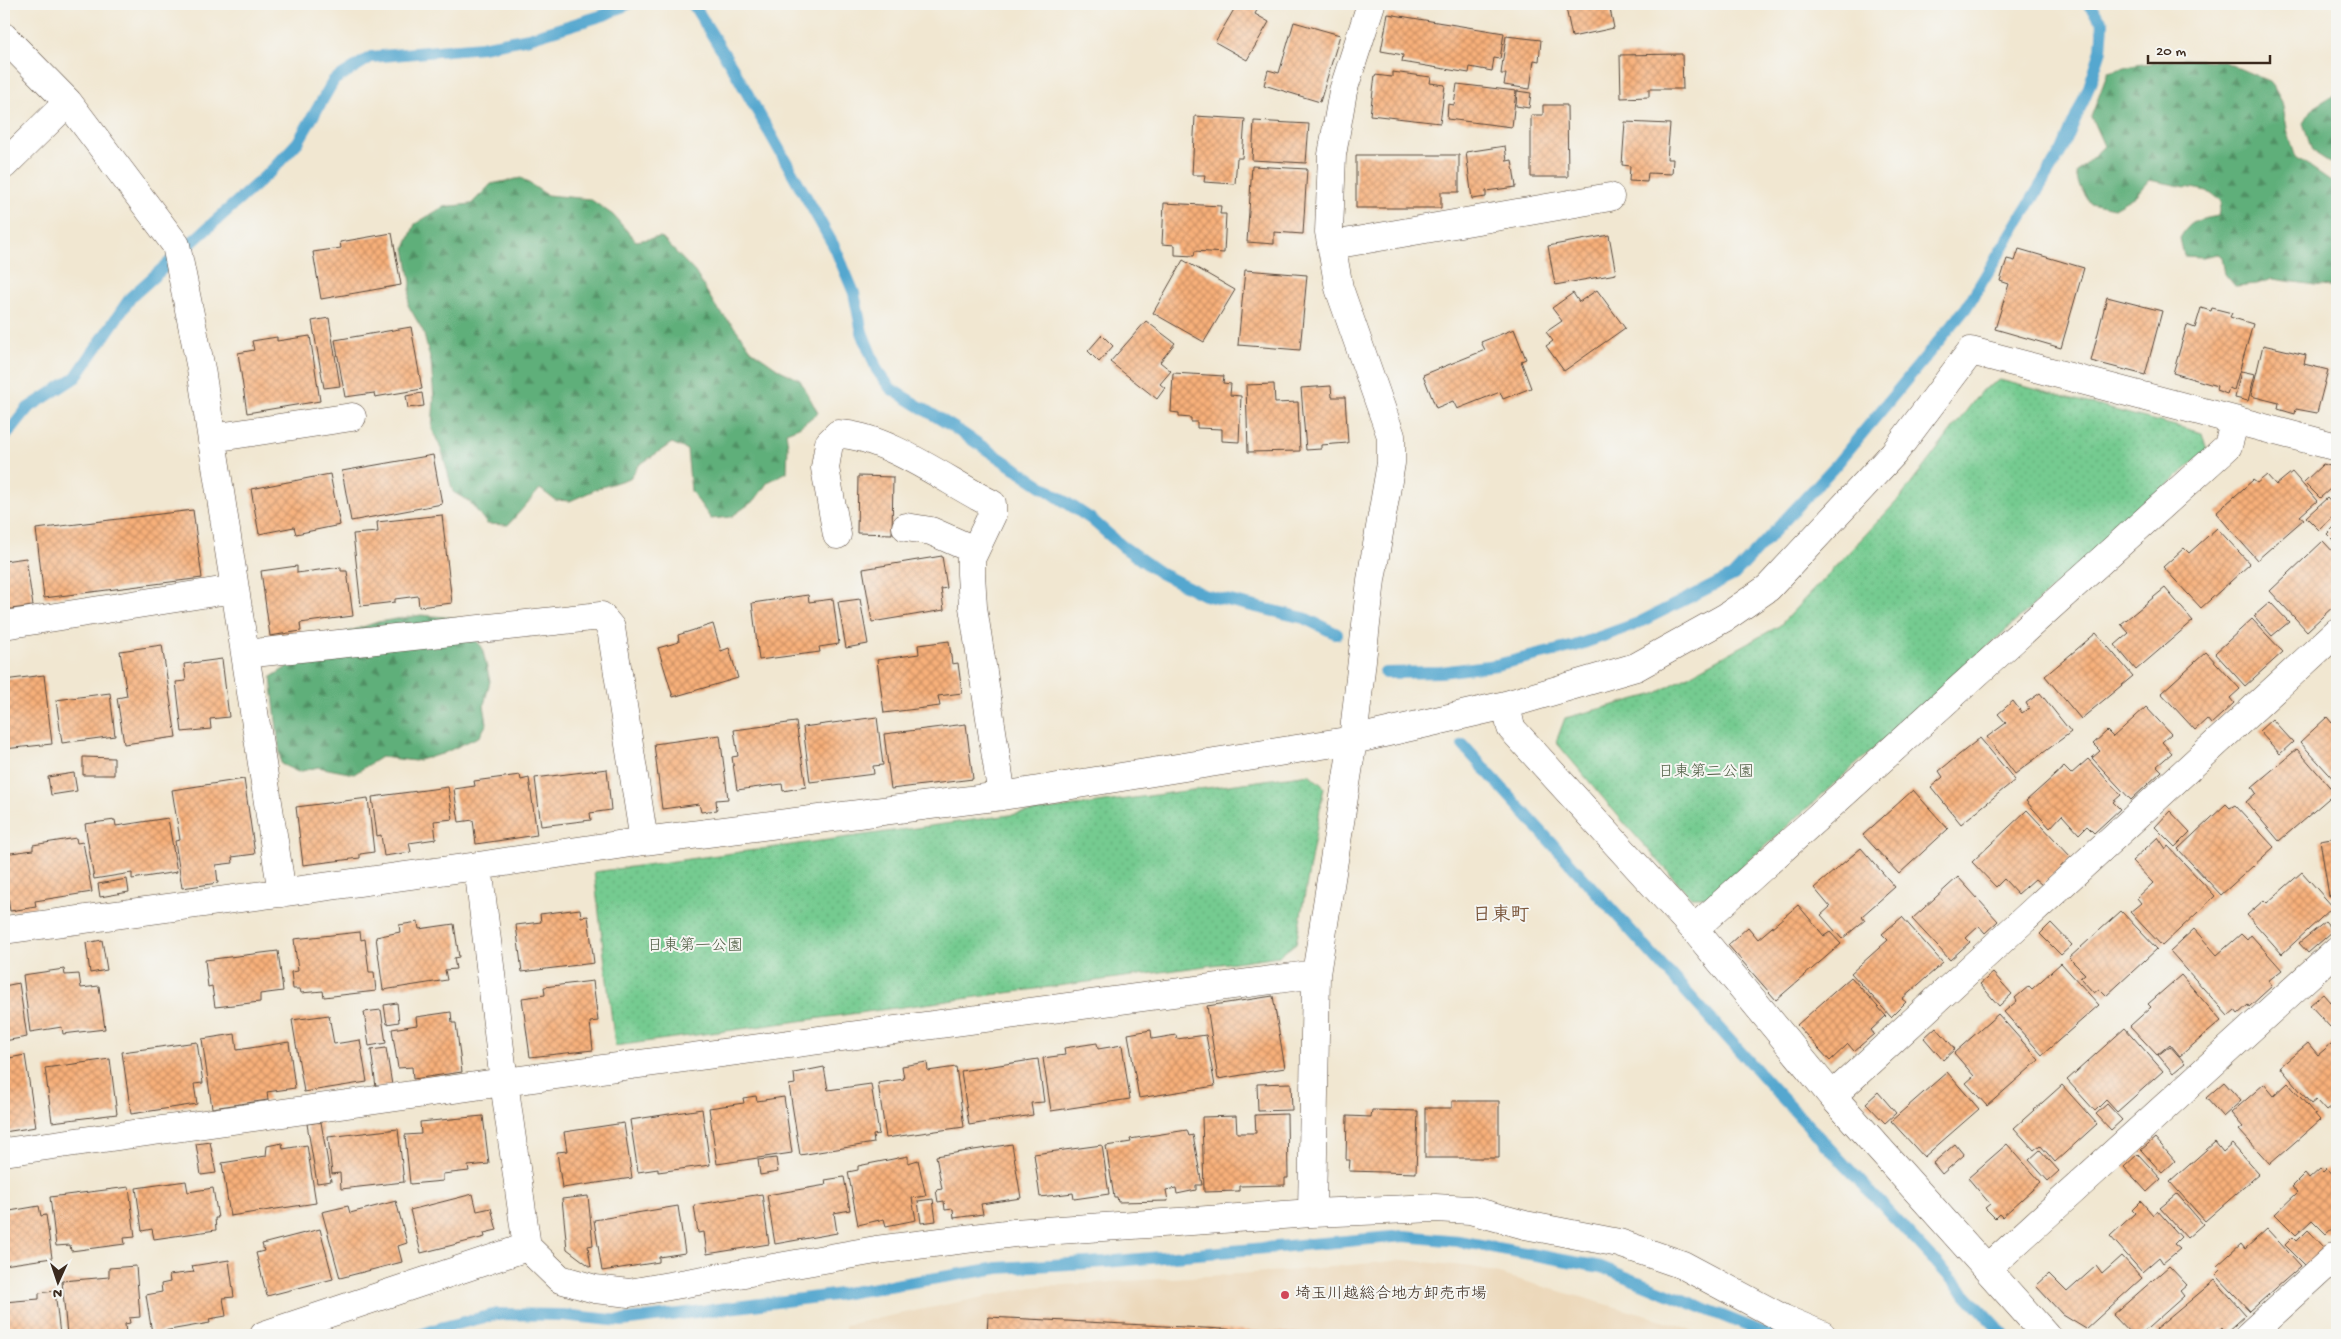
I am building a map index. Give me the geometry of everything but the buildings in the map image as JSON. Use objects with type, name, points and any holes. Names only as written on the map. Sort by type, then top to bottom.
[{"type":"street","points":[[1312,1213],[1316,974],[1353,740],[1371,580],[1391,463],[1391,436],[1339,288],[1330,232],[1332,155],[1343,91],[1371,4]]},
{"type":"street","points":[[4,37],[68,102],[179,256],[198,352],[212,438],[282,893]]},
{"type":"street","points":[[4,165],[68,102]]},
{"type":"street","points":[[1333,245],[1610,198]]},
{"type":"street","points":[[4,930],[478,866],[644,841],[1002,796],[1353,740],[1506,705],[1636,667],[1726,617],[1768,588],[1894,453],[1971,351],[2337,447]]},
{"type":"street","points":[[212,438],[352,417]]},
{"type":"street","points":[[1694,929],[2228,446],[2235,420]]},
{"type":"street","points":[[837,535],[825,468],[829,443],[838,434],[853,434],[883,444],[992,504],[992,515],[971,559],[973,607],[1002,796]]},
{"type":"street","points":[[906,527],[931,531],[974,550]]},
{"type":"street","points":[[4,625],[234,589]]},
{"type":"street","points":[[245,654],[601,616],[611,628],[644,841]]},
{"type":"street","points":[[1832,1096],[2337,632]]},
{"type":"street","points":[[1506,705],[1511,728],[1694,929],[1832,1096],[2046,1335]]},
{"type":"street","points":[[478,866],[504,1082],[527,1247],[560,1279],[595,1289],[629,1293],[876,1250],[1004,1234],[1312,1213],[1435,1208],[1470,1210],[1525,1225],[1619,1243],[1683,1265],[1784,1319],[1822,1335]]},
{"type":"street","points":[[1987,1269],[2337,950]]},
{"type":"street","points":[[4,1152],[504,1082],[1316,974]]},
{"type":"street","points":[[264,1335],[527,1247]]},
{"type":"street","points":[[2248,1335],[2337,1255]]},
{"type":"shaded area","name":"埼玉川越総合地方卸売市場","points":[[1404,1260],[1474,1267],[1680,1325],[1701,1335],[845,1335],[845,1325],[1033,1287],[1285,1271]]},
{"type":"green space","points":[[2182,59],[2222,61],[2271,82],[2282,102],[2288,133],[2296,157],[2337,185],[2337,288],[2273,279],[2257,284],[2235,286],[2225,274],[2222,258],[2217,254],[2202,257],[2184,256],[2180,238],[2188,227],[2196,221],[2218,216],[2221,201],[2207,191],[2149,180],[2135,196],[2114,208],[2090,203],[2079,185],[2076,173],[2104,146],[2091,117],[2108,72],[2136,65]]},
{"type":"green space","points":[[2337,93],[2337,167],[2312,151],[2303,123],[2314,107]]},
{"type":"green space","points":[[521,178],[547,195],[590,199],[613,215],[636,241],[661,237],[695,272],[716,307],[736,329],[751,350],[780,370],[800,380],[818,413],[799,427],[786,432],[788,446],[787,472],[768,482],[755,500],[731,517],[711,519],[691,491],[687,450],[672,443],[639,465],[630,478],[599,488],[570,501],[555,500],[540,489],[508,525],[487,524],[470,502],[453,492],[442,451],[432,429],[434,399],[431,362],[423,331],[408,305],[411,283],[405,248],[415,224],[443,207],[471,204],[491,184]]},
{"type":"green space","name":"日東第二公園","points":[[2000,380],[2202,433],[2207,450],[1708,897],[1691,897],[1625,824],[1556,742],[1565,718],[1655,694],[1779,626],[1901,497],[1982,390]]},
{"type":"green space","points":[[421,615],[457,618],[482,647],[490,681],[484,705],[487,723],[480,736],[442,754],[415,761],[381,757],[354,774],[318,767],[298,772],[281,764],[271,677],[338,635],[378,622]]},
{"type":"green space","name":"日東第一公園","points":[[1309,774],[1324,787],[1296,943],[1279,956],[615,1046],[594,872]]},
{"type":"waterway","points":[[4,438],[28,408],[76,377],[131,297],[271,171],[298,142],[334,80],[371,57],[482,47],[529,38],[604,15],[628,4]]},
{"type":"waterway","points":[[693,4],[734,70],[835,248],[854,293],[862,332],[877,370],[891,389],[953,427],[1091,519],[1122,546],[1160,573],[1204,595],[1304,618],[1337,634]]},
{"type":"waterway","points":[[1385,673],[1441,672],[1496,665],[1575,646],[1636,624],[1734,575],[1836,465],[1966,308],[2062,150],[2089,87],[2101,50],[2103,23],[2088,4]]},
{"type":"waterway","points":[[1463,745],[1774,1089],[2004,1335]]},
{"type":"waterway","points":[[420,1335],[497,1314],[562,1315],[622,1321],[834,1295],[998,1268],[1105,1262],[1404,1236],[1458,1241],[1601,1267],[1770,1335]]},
{"type":"place","name":"埼玉川越総合地方卸売市場","points":[[1285,1295]]},
{"type":"district","name":"日東町","points":[[1501,916]]}]
